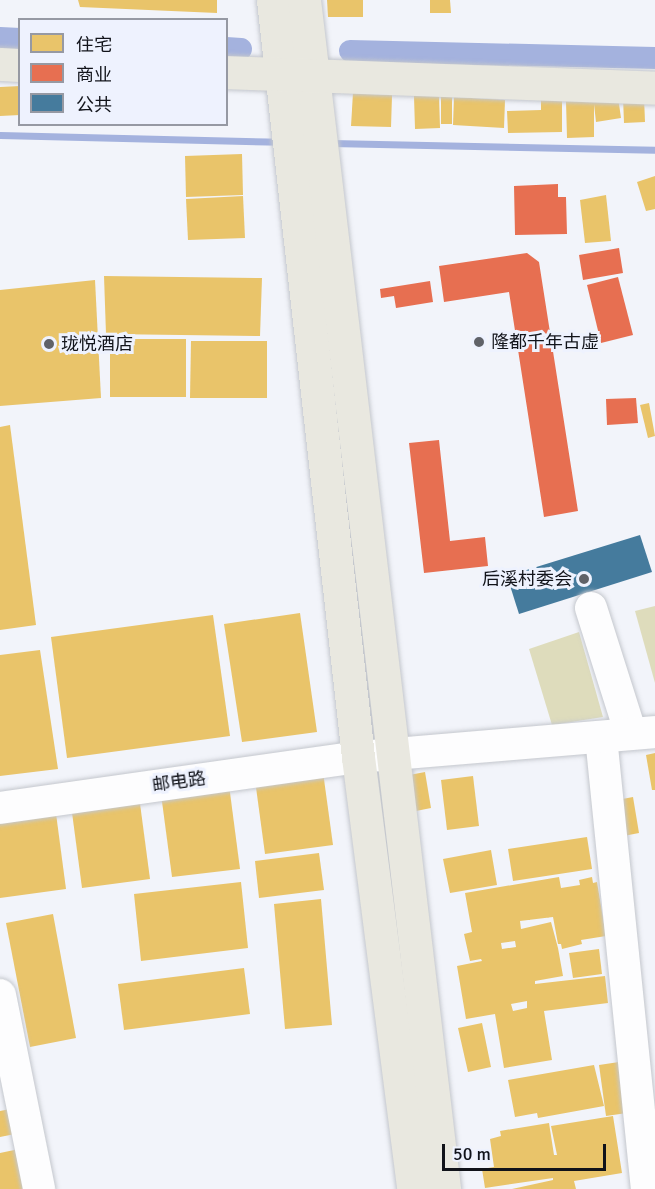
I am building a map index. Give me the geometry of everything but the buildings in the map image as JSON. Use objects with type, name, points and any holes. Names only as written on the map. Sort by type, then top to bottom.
[{"type":"main road","points":[[273,0],[297,75],[392,754],[444,1189]]},
{"type":"main road","points":[[297,75],[304,0]]},
{"type":"main road","points":[[0,64],[18,65]]},
{"type":"main road","points":[[228,72],[655,87]]},
{"type":"main road","points":[[305,142],[358,757],[412,1189]]},
{"type":"street","points":[[591,608],[629,734],[647,1189]]},
{"type":"street","name":"邮电路","points":[[0,808],[358,757],[629,734]]},
{"type":"street","points":[[0,995],[39,1189]]},
{"type":"shaded area","points":[[655,606],[655,683],[635,611]]},
{"type":"shaded area","points":[[579,632],[603,717],[552,725],[529,649]]},
{"type":"waterway","points":[[0,38],[18,39]]},
{"type":"waterway","points":[[228,48],[241,49]]},
{"type":"waterway","points":[[350,51],[655,58]]},
{"type":"waterway","points":[[0,135],[281,142]]},
{"type":"waterway","points":[[331,143],[655,150]]},
{"type":"place","name":"隆都千年古虚","points":[[479,342]]},
{"type":"place","name":"珑悦酒店","points":[[49,344]]},
{"type":"place","name":"后溪村委会","points":[[584,579]]}]
